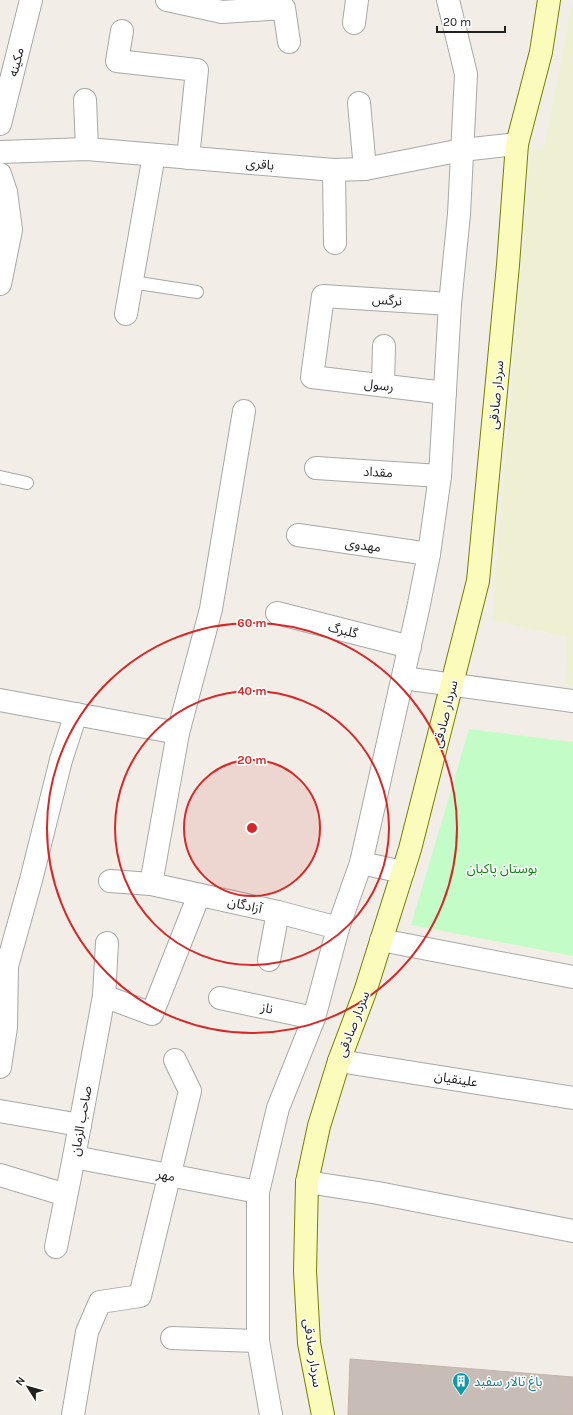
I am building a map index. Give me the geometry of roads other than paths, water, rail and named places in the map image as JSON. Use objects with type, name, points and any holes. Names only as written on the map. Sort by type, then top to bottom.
[{"type":"street","name":"مکینه","points":[[0,124],[9,55],[32,0]]},
{"type":"street","points":[[167,0],[222,12],[284,8],[289,42]]},
{"type":"street","points":[[354,23],[357,0]]},
{"type":"street","points":[[271,1415],[258,1341],[258,1192],[278,1108],[314,1018],[338,928],[361,863],[410,647],[428,554],[440,476],[450,304],[459,214],[466,74],[448,0]]},
{"type":"street","name":"سردار صادقی","points":[[323,1415],[309,1343],[305,1271],[307,1182],[319,1126],[339,1061],[366,992],[410,849],[478,581],[518,144],[541,52],[549,0]]},
{"type":"street","points":[[122,31],[117,61],[197,70],[188,158]]},
{"type":"street","points":[[85,100],[87,149]]},
{"type":"street","points":[[359,103],[365,169]]},
{"type":"street","name":"باقری","points":[[0,152],[87,149],[334,170],[365,169],[462,150],[518,144]]},
{"type":"street","points":[[126,314],[154,155]]},
{"type":"street","points":[[334,170],[335,243]]},
{"type":"street","points":[[0,174],[6,192],[11,230],[0,284]]},
{"type":"street","name":"نرگس","points":[[312,377],[323,296],[450,304]]},
{"type":"street","points":[[383,385],[384,346]]},
{"type":"street","name":"رسول","points":[[312,377],[446,393]]},
{"type":"street","points":[[151,884],[178,733],[211,610],[244,411]]},
{"type":"street","name":"مقداد","points":[[316,468],[440,476]]},
{"type":"street","name":"مهدوی","points":[[298,535],[428,554]]},
{"type":"street","name":"گلبرگ","points":[[277,613],[410,647]]},
{"type":"street","points":[[403,678],[573,700]]},
{"type":"street","points":[[0,700],[178,733]]},
{"type":"street","points":[[0,1067],[6,1027],[7,966],[31,880],[61,760],[76,714]]},
{"type":"street","points":[[361,863],[403,872]]},
{"type":"street","name":"آزادگان","points":[[110,881],[151,884],[278,912],[338,928]]},
{"type":"street","points":[[104,996],[152,1014],[200,895]]},
{"type":"street","points":[[269,960],[278,912]]},
{"type":"street","points":[[381,940],[573,977]]},
{"type":"street","name":"صاحب الزمان","points":[[56,1247],[104,996],[107,942]]},
{"type":"street","name":"ناز","points":[[220,998],[314,1018]]},
{"type":"street","points":[[73,1415],[87,1332],[100,1302],[140,1296],[190,1091],[175,1060]]},
{"type":"street","name":"علینقیان","points":[[339,1061],[573,1098]]},
{"type":"street","points":[[0,1111],[80,1125]]},
{"type":"street","name":"مهر","points":[[74,1157],[258,1192]]},
{"type":"street","points":[[0,1176],[66,1195]]},
{"type":"street","points":[[307,1182],[378,1193],[573,1231]]},
{"type":"street","points":[[172,1338],[258,1341]]},
{"type":"lane","points":[[132,282],[197,292]]},
{"type":"lane","points":[[0,477],[27,483]]},
{"type":"place","name":"باغ تالار سفید","points":[[461,1396]]},
{"type":"park label","name":"بوستان پاکبان","points":[[502,868]]}]
